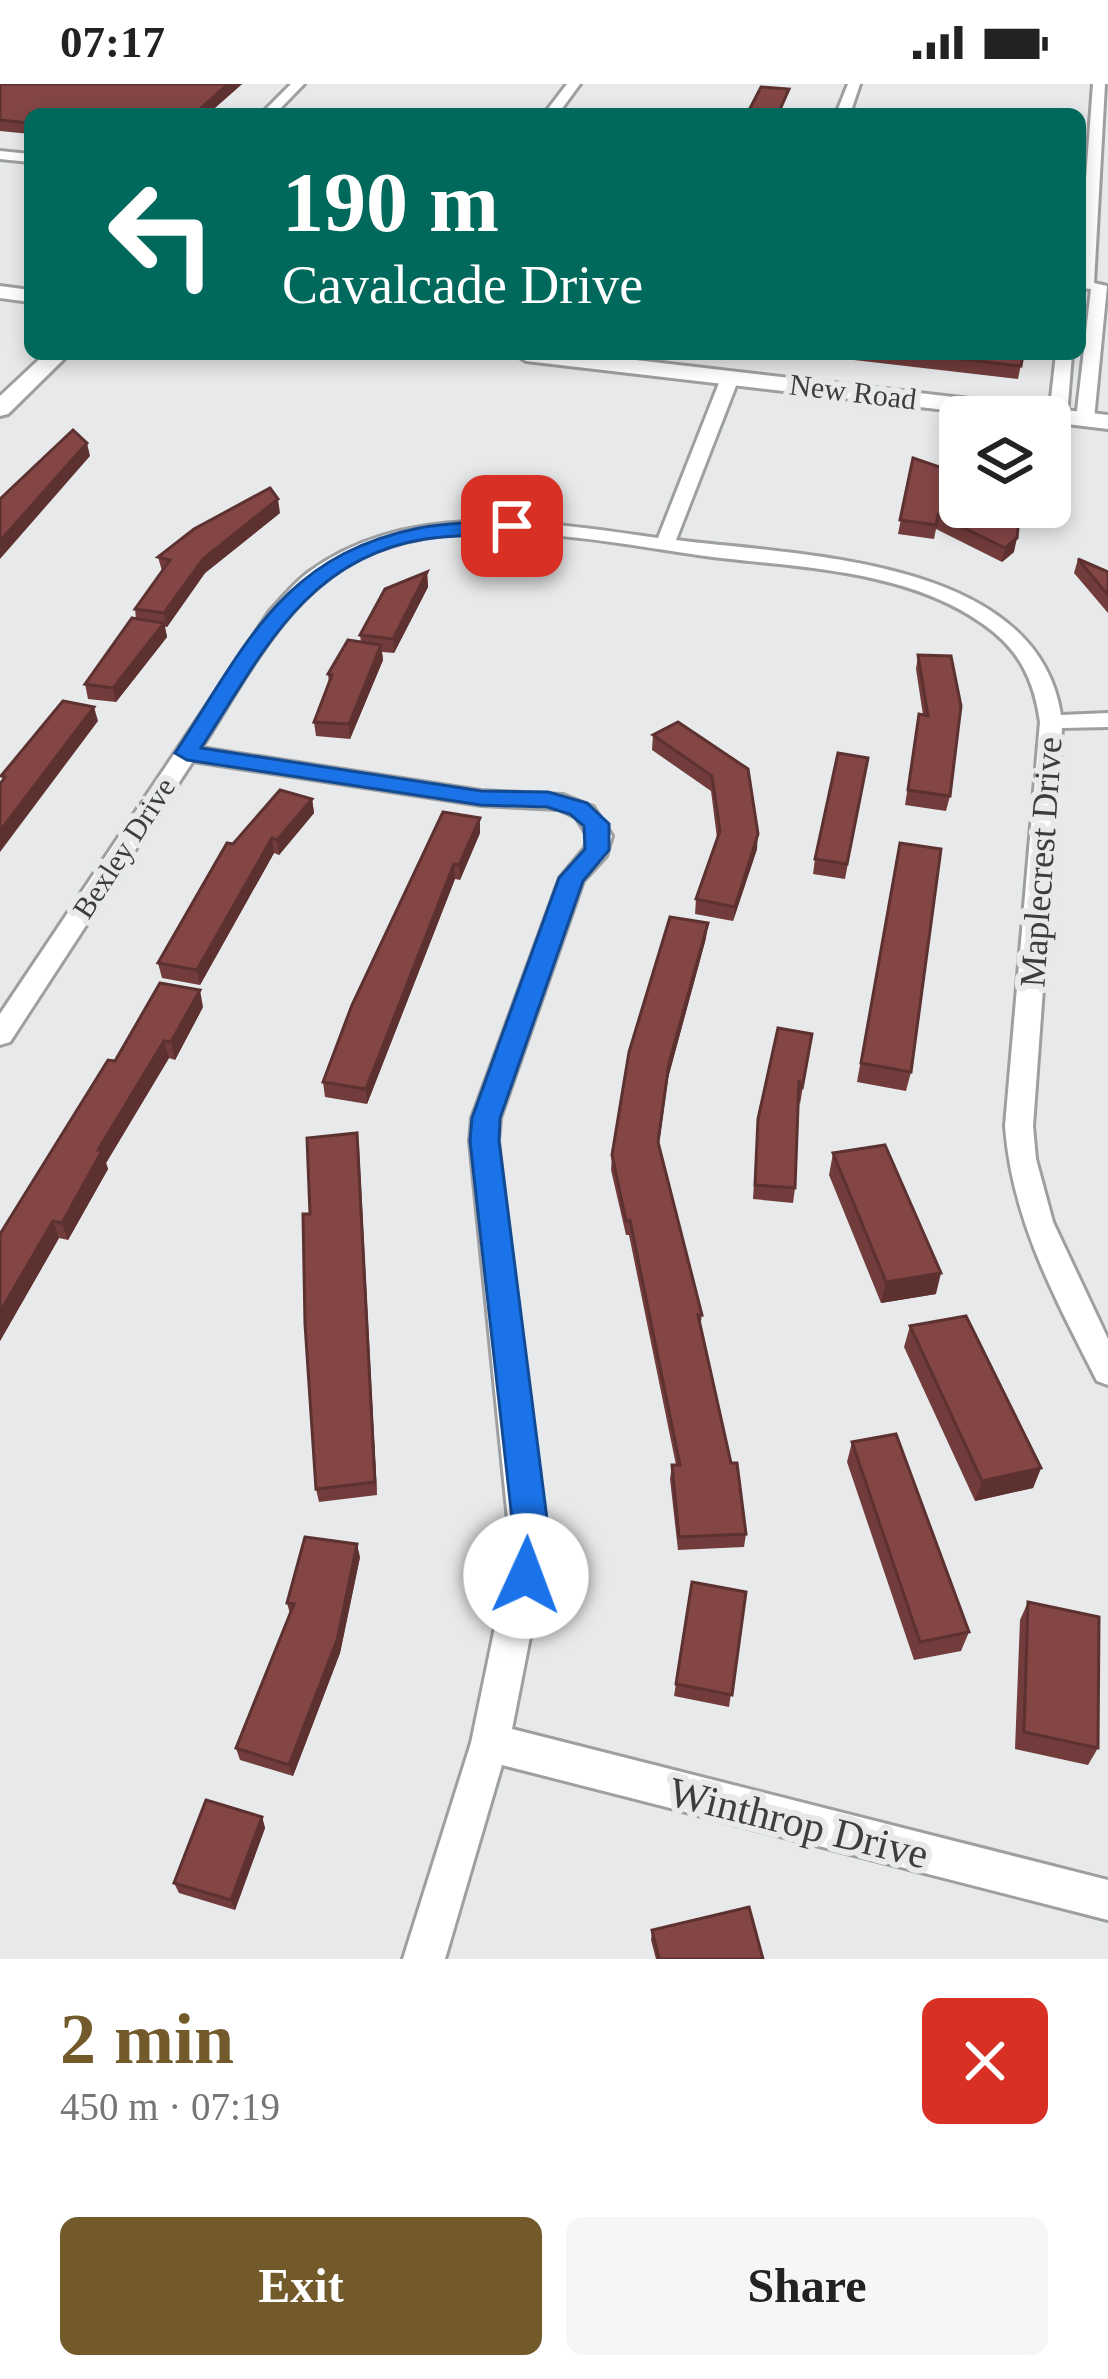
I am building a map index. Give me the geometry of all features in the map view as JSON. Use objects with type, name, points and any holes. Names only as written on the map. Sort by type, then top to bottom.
[{"type":"street","points":[[274,108],[298,84]]},
{"type":"street","points":[[556,108],[574,84]]},
{"type":"street","points":[[1096,421],[1093,285],[1099,84]]},
{"type":"street","points":[[0,409],[52,360]]},
{"type":"street","name":"New Road","points":[[577,360],[939,402]]},
{"type":"street","points":[[1060,396],[1063,360]]},
{"type":"street","points":[[665,544],[730,378]]},
{"type":"street","name":"Bexley Drive","points":[[0,1035],[289,599],[321,572],[362,551],[421,533],[488,526],[665,544]]},
{"type":"street","name":"Maplecrest Drive","points":[[665,544],[860,570],[943,595],[990,620],[1025,652],[1044,680],[1051,722],[1020,1164],[1042,1235],[1108,1372]]},
{"type":"street","points":[[1051,722],[1108,720]]},
{"type":"street","points":[[187,753],[481,798],[548,800],[578,808],[596,824],[597,850],[572,878],[486,1118],[484,1141],[530,1550],[490,1743],[424,1959]]},
{"type":"street","name":"Winthrop Drive","points":[[490,1743],[1108,1900]]},
{"type":"building","points":[[0,84],[228,84],[201,108],[24,108],[24,122],[0,120]]},
{"type":"building","points":[[761,87],[789,89],[781,108],[750,108]]},
{"type":"building","points":[[969,360],[1022,360],[1021,366]]},
{"type":"building","points":[[73,430],[87,443],[0,541],[0,499]]},
{"type":"building","points":[[913,458],[939,467],[936,525],[900,520]]},
{"type":"building","points":[[270,488],[278,499],[203,559],[164,613],[135,609],[170,560],[158,557],[194,529]]},
{"type":"building","points":[[964,528],[1018,528],[1017,538],[1005,548]]},
{"type":"building","points":[[1078,559],[1108,572],[1108,595]]},
{"type":"building","points":[[427,572],[393,639],[360,635],[385,589]]},
{"type":"building","points":[[132,618],[164,623],[113,688],[85,684]]},
{"type":"building","points":[[348,640],[381,645],[349,724],[314,722],[332,675],[328,674]]},
{"type":"building","points":[[918,655],[951,656],[961,706],[950,796],[908,790],[919,714],[928,716]]},
{"type":"building","points":[[63,701],[94,707],[0,831],[0,784],[5,777],[1,776]]},
{"type":"building","points":[[678,722],[748,769],[758,834],[735,907],[696,899],[720,831],[712,776],[653,735]]},
{"type":"building","points":[[838,753],[868,758],[847,864],[815,859]]},
{"type":"building","points":[[280,790],[312,799],[277,840],[272,838],[197,970],[158,963],[227,843],[233,844]]},
{"type":"building","points":[[443,812],[480,818],[459,865],[454,864],[366,1089],[323,1082],[352,1005]]},
{"type":"building","points":[[900,843],[941,849],[911,1072],[861,1063]]},
{"type":"building","points":[[670,917],[708,923],[669,1063],[658,1142],[702,1315],[698,1315],[731,1463],[737,1463],[746,1534],[679,1537],[672,1465],[680,1465],[630,1220],[626,1221],[612,1155],[629,1052]]},
{"type":"building","points":[[160,983],[200,990],[98,1150],[102,1151],[62,1223],[53,1221],[0,1312],[0,1234],[108,1060],[115,1061]]},
{"type":"building","points":[[778,1028],[812,1034],[802,1089],[799,1080],[795,1188],[755,1185],[758,1119]]},
{"type":"building","points":[[357,1133],[375,1482],[316,1489],[305,1324],[303,1214],[310,1214],[307,1138]]},
{"type":"building","points":[[885,1145],[941,1273],[886,1282],[833,1153]]},
{"type":"building","points":[[966,1316],[1041,1468],[982,1481],[910,1326]]},
{"type":"building","points":[[896,1434],[969,1632],[920,1642],[852,1442]]},
{"type":"building","points":[[305,1537],[357,1544],[337,1640],[289,1765],[236,1748],[294,1604],[287,1603]]},
{"type":"building","points":[[692,1582],[746,1592],[732,1695],[676,1684]]},
{"type":"building","points":[[1028,1602],[1099,1617],[1098,1748],[1024,1732]]},
{"type":"building","points":[[206,1800],[262,1817],[231,1900],[174,1883]]},
{"type":"building","points":[[749,1907],[763,1959],[659,1959],[652,1930]]},
{"type":"route","points":[[512,526],[421,533],[362,551],[321,572],[277,615],[187,753],[481,798],[563,802],[585,812],[596,824],[597,850],[572,878],[486,1118],[484,1141],[529,1519],[526,1576]]}]
